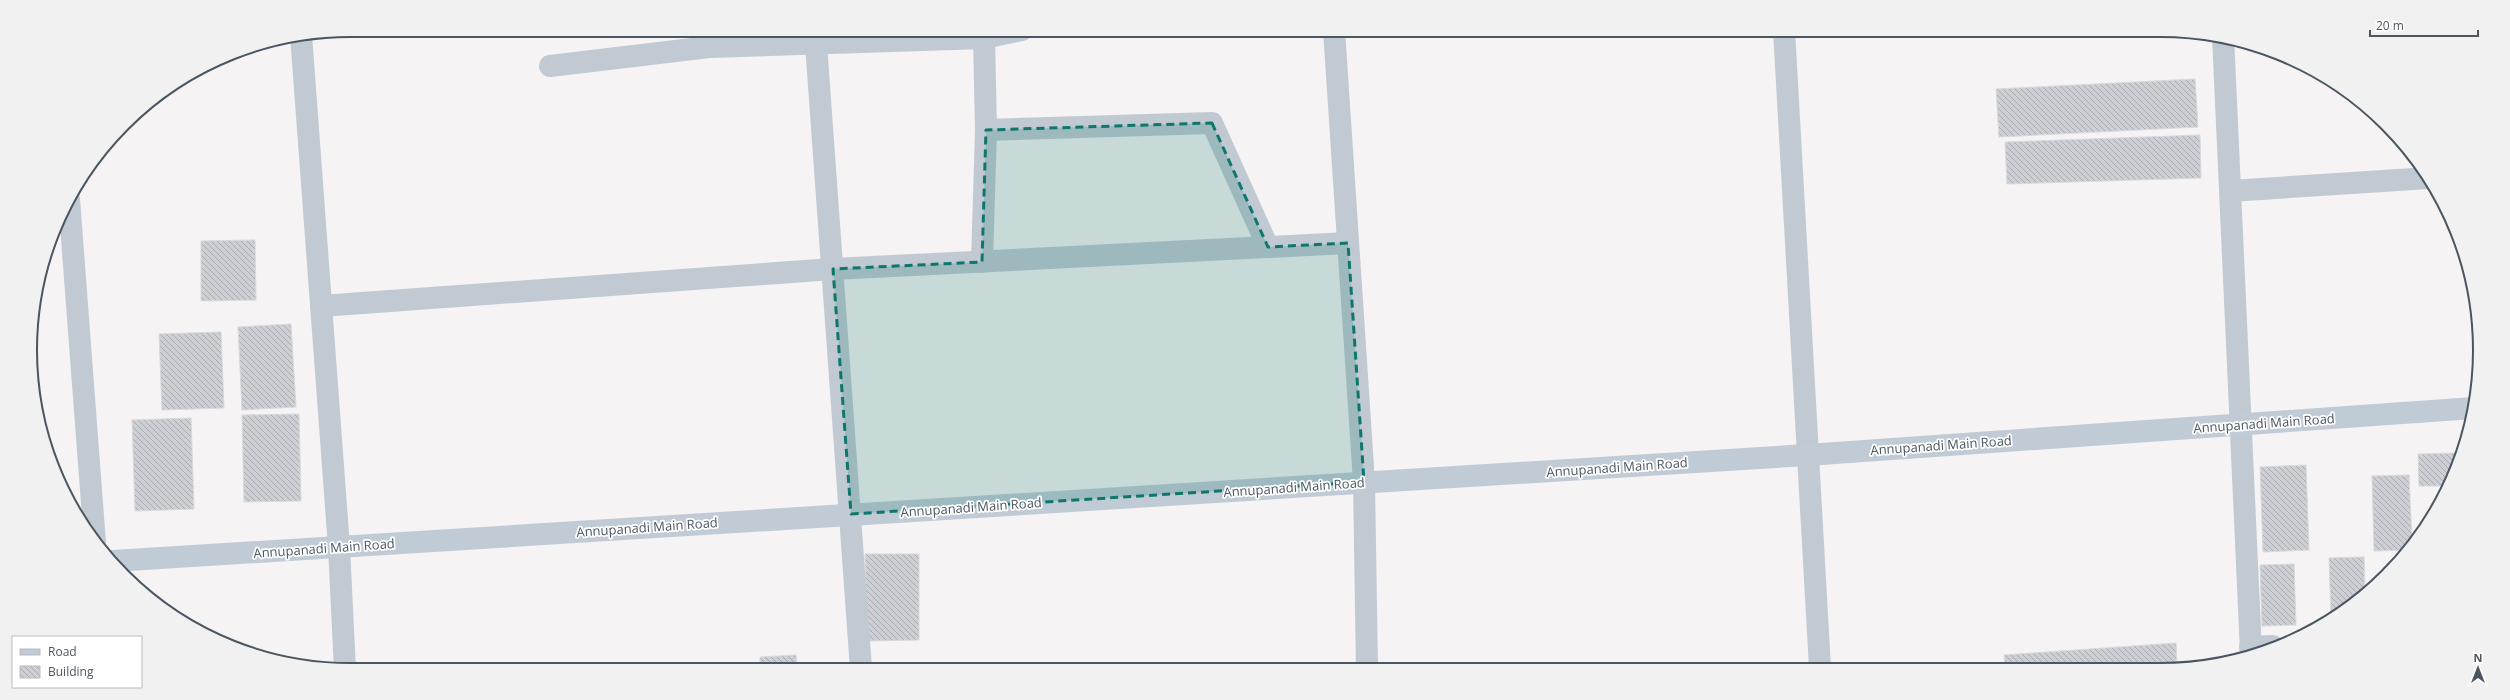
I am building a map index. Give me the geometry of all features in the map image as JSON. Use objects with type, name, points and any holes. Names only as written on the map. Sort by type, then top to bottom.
[{"type":"street","points":[[550,66],[709,47],[816,37],[909,39],[989,37]]},
{"type":"street","points":[[816,37],[861,663]]},
{"type":"street","points":[[1334,37],[1364,482],[1367,663]]},
{"type":"street","points":[[1784,37],[1820,663]]},
{"type":"street","points":[[982,262],[986,130],[984,38]]},
{"type":"street","points":[[301,41],[339,547],[345,663]]},
{"type":"street","points":[[2223,44],[2250,649]]},
{"type":"street","points":[[986,130],[1212,123],[1268,247]]},
{"type":"street","points":[[2230,191],[2422,178]]},
{"type":"street","points":[[70,210],[94,530]]},
{"type":"street","points":[[321,306],[833,269],[1348,243]]},
{"type":"street","name":"Annupanadi Main Road","points":[[119,561],[1807,455],[2467,408]]},
{"type":"highlighted area","points":[[1212,123],[1268,247],[1348,243],[1364,482],[851,514],[833,269],[982,262],[986,130]]},
{"type":"building","points":[[2195,79],[2198,127],[1999,137],[1996,89]]},
{"type":"building","points":[[2200,135],[2201,178],[2007,184],[2005,142]]},
{"type":"building","points":[[255,240],[256,300],[201,301],[201,241]]},
{"type":"building","points":[[291,324],[296,407],[242,410],[238,327]]},
{"type":"building","points":[[221,332],[224,408],[162,410],[159,334]]},
{"type":"building","points":[[299,414],[301,501],[244,502],[242,415]]},
{"type":"building","points":[[191,418],[194,509],[135,511],[132,420]]},
{"type":"building","points":[[2455,453],[2442,486],[2419,486],[2418,454]]},
{"type":"building","points":[[2306,465],[2309,550],[2263,552],[2260,467]]},
{"type":"building","points":[[2409,475],[2412,536],[2400,550],[2374,551],[2372,476]]},
{"type":"building","points":[[865,554],[919,554],[919,640],[866,641]]},
{"type":"building","points":[[2364,557],[2365,586],[2331,612],[2329,558]]},
{"type":"building","points":[[2294,564],[2296,625],[2262,626],[2260,565]]},
{"type":"building","points":[[2176,643],[2177,662],[2005,663],[2004,655]]},
{"type":"building","points":[[796,655],[797,663],[760,663],[760,657]]}]
